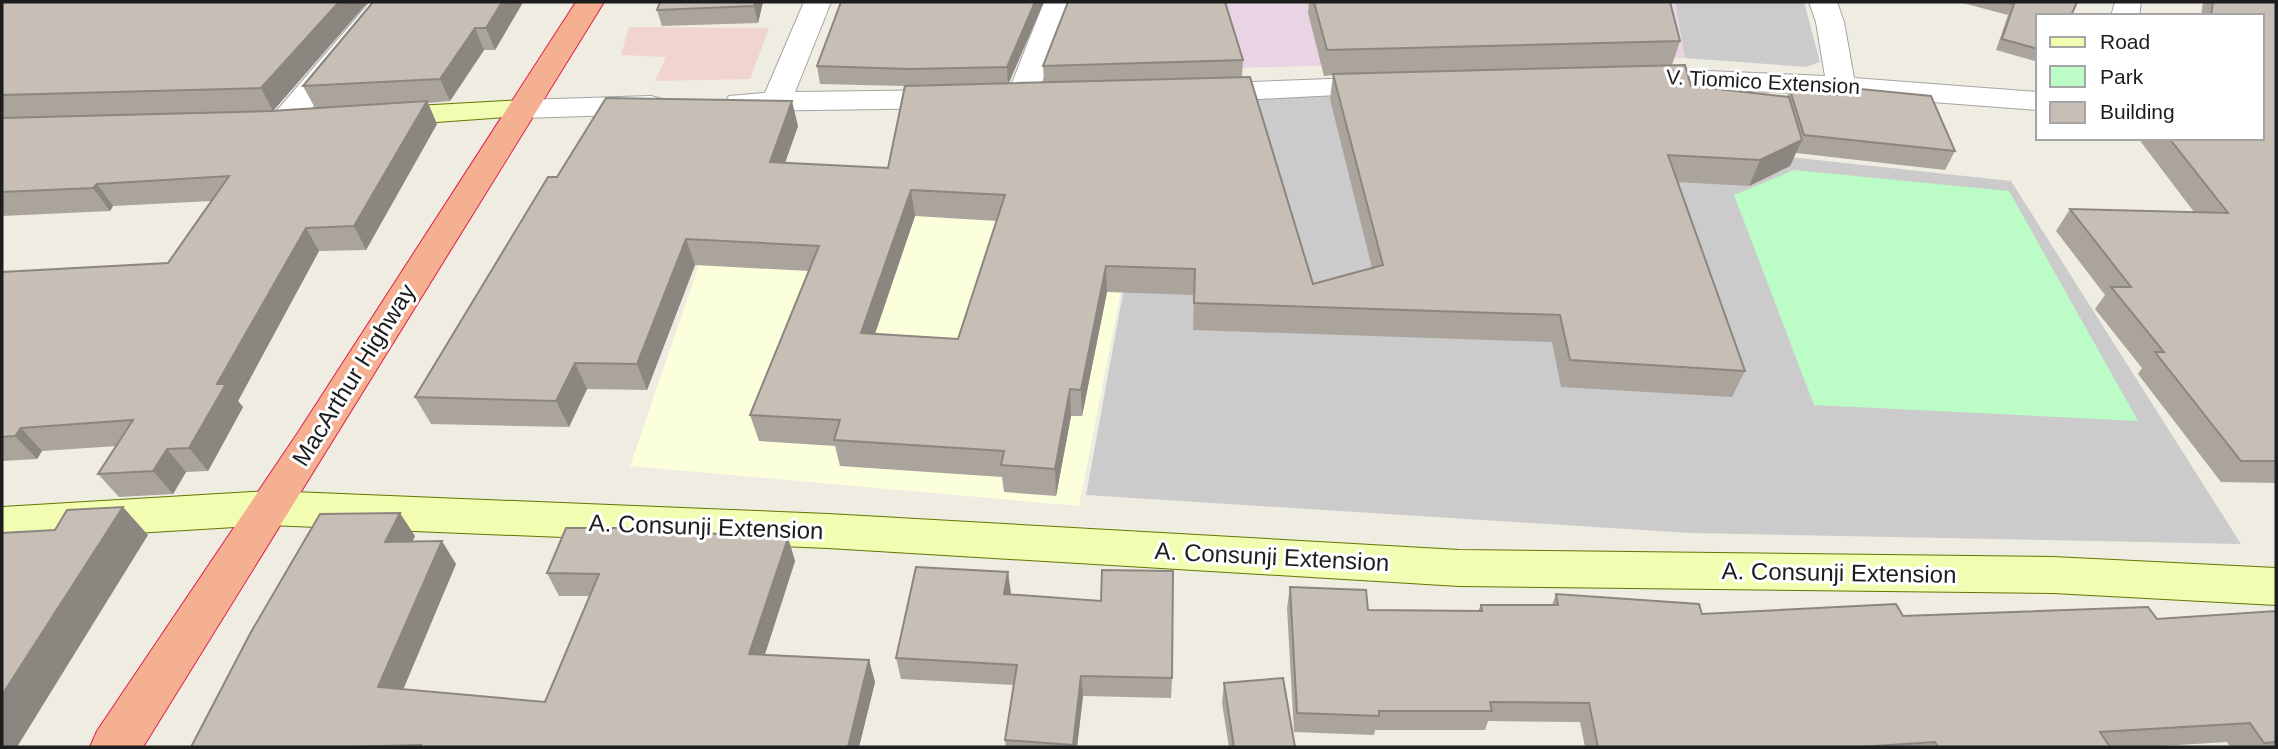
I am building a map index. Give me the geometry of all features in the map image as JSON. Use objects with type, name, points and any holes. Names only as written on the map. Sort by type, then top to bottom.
[{"type":"highway","name":"MacArthur Highway","points":[[115,747],[590,2]]},
{"type":"main road","points":[[270,122],[522,109]]},
{"type":"main road","name":"A. Consunji Extension","points":[[2,524],[269,508],[828,531],[1459,568],[2053,575],[2276,587]]},
{"type":"street","points":[[270,122],[384,2]]},
{"type":"street","points":[[776,101],[817,2]]},
{"type":"street","points":[[522,109],[776,101],[1011,98],[1058,2]]},
{"type":"street","points":[[1824,2],[1841,86]]},
{"type":"street","name":"V. Tiomico Extension","points":[[1613,78],[1653,77],[1841,86],[2036,101]]},
{"type":"street","points":[[1168,94],[1412,85]]},
{"type":"shaded area","points":[[1154,2],[1675,2],[1685,58],[1132,70]]},
{"type":"shaded area","points":[[1675,2],[1804,2],[1820,62],[1806,67],[1685,58]]},
{"type":"shaded area","points":[[629,27],[769,28],[750,79],[655,81],[666,57],[621,55]]},
{"type":"shaded area","points":[[1415,91],[1717,149],[2011,181],[2241,544],[1690,533],[1086,495],[1135,228],[1186,99]]},
{"type":"shaded area","points":[[719,207],[1135,219],[1079,506],[630,466]]},
{"type":"green space","points":[[1794,170],[2009,191],[2138,421],[1814,405],[1734,195]]},
{"type":"building","points":[[2,2],[339,2],[261,88],[2,95]]},
{"type":"building","points":[[373,2],[502,2],[486,28],[475,28],[440,79],[303,86]]},
{"type":"building","points":[[660,2],[755,2],[754,6],[657,10]]},
{"type":"building","points":[[841,2],[1035,2],[1007,67],[910,69],[817,66]]},
{"type":"building","points":[[1068,2],[1225,2],[1243,60],[1043,66]]},
{"type":"building","points":[[1314,2],[1670,2],[1680,41],[1327,50]]},
{"type":"building","points":[[2006,2],[2077,2],[2072,14],[2036,14],[2036,48],[2002,39],[2014,4]]},
{"type":"building","points":[[2213,2],[2276,2],[2276,461],[2241,461],[2155,352],[2164,352],[2111,287],[2131,287],[2070,209],[2228,213],[2171,140],[2264,140],[2264,14],[2211,14]]},
{"type":"building","points":[[1685,65],[1691,86],[1789,97],[1802,140],[1760,160],[1668,155],[1745,371],[1570,360],[1560,315],[1194,303],[1195,269],[1106,266],[1081,390],[1070,389],[1055,469],[1001,465],[1004,451],[834,440],[840,420],[750,415],[819,246],[686,239],[637,364],[575,363],[556,401],[415,397],[548,177],[557,177],[606,98],[792,101],[770,162],[888,168],[905,86],[1250,77],[1313,284],[1383,265],[1333,74]],"holes":[[[911,190],[1005,195],[958,339],[861,333]]]},
{"type":"building","points":[[1840,87],[1931,96],[1955,151],[1804,135],[1790,90],[1843,95]]},
{"type":"building","points":[[427,101],[354,226],[306,228],[217,384],[226,384],[189,448],[167,449],[153,471],[98,474],[133,420],[21,428],[15,436],[2,437],[2,272],[168,263],[229,176],[97,184],[93,188],[2,192],[2,118],[271,111]]},
{"type":"building","points":[[123,507],[2,695],[2,533],[55,530],[67,510]]},
{"type":"building","points":[[400,513],[385,542],[442,541],[378,687],[545,702],[599,574],[547,573],[566,528],[617,528],[788,538],[749,654],[869,660],[848,747],[191,747],[251,632],[320,514]]},
{"type":"building","points":[[916,567],[1008,572],[1004,594],[1101,601],[1102,570],[1173,571],[1172,678],[1081,676],[1073,745],[1005,740],[1017,665],[896,658]]},
{"type":"building","points":[[1290,587],[1366,590],[1368,610],[1482,611],[1481,605],[1558,605],[1556,594],[1699,604],[1702,614],[1896,604],[1903,616],[2148,607],[2157,619],[2276,611],[2276,742],[2264,743],[2250,723],[2100,732],[2110,747],[1938,747],[1935,742],[1859,747],[1598,747],[1589,703],[1490,702],[1492,711],[1379,711],[1379,716],[1297,713]]},
{"type":"building","points":[[1283,678],[1295,747],[1234,747],[1224,683]]}]
